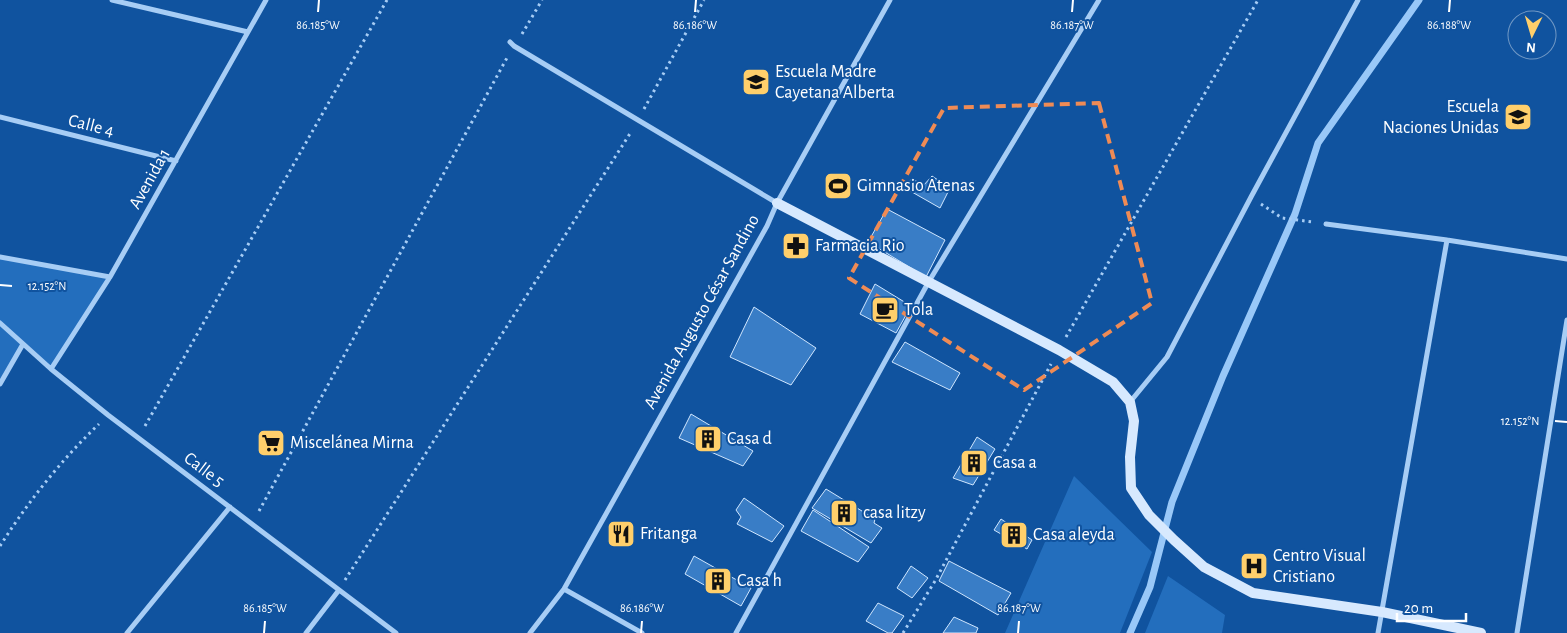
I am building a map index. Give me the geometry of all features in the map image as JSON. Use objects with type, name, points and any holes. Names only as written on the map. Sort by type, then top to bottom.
[{"type":"street","points":[[112,0],[248,32]]},
{"type":"street","name":"Avenida 1","points":[[51,369],[110,277],[266,0]]},
{"type":"street","name":"Avenida Augusto César Sandino","points":[[530,633],[564,589],[767,226],[776,203],[890,0]]},
{"type":"street","points":[[736,633],[928,283],[1099,0]]},
{"type":"street","points":[[1130,402],[1167,357],[1358,0]]},
{"type":"street","points":[[512,44],[776,203],[1059,350],[1113,382],[1130,402],[1134,420],[1130,457],[1131,488],[1150,515],[1204,567],[1253,593],[1382,612],[1481,633]]},
{"type":"street","name":"Calle 4","points":[[0,117],[176,161]]},
{"type":"street","points":[[1326,224],[1448,240],[1567,259]]},
{"type":"street","points":[[1378,633],[1448,240]]},
{"type":"street","points":[[0,257],[110,277]]},
{"type":"street","points":[[1517,633],[1567,320]]},
{"type":"street","name":"Calle 5","points":[[0,323],[51,369],[108,415],[396,633]]},
{"type":"street","points":[[0,384],[23,344]]},
{"type":"street","points":[[127,633],[230,507]]},
{"type":"street","points":[[564,589],[642,633]]},
{"type":"street","points":[[306,633],[339,590]]},
{"type":"path","points":[[138,438],[387,0]]},
{"type":"path","points":[[252,524],[503,64],[512,44],[542,0]]},
{"type":"path","points":[[339,590],[639,120],[704,0]]},
{"type":"path","points":[[903,633],[935,581],[1059,350],[1258,0]]},
{"type":"path","points":[[1251,197],[1282,218],[1307,222]]},
{"type":"path","points":[[0,546],[22,512],[80,442],[108,415]]},
{"type":"highlighted area","points":[[1099,103],[1152,303],[1024,390],[849,278],[944,108]]},
{"type":"shaded area","points":[[0,257],[110,277],[51,369],[24,344],[0,384]]},
{"type":"shaded area","points":[[1074,476],[1152,552],[1120,633],[1005,633]]},
{"type":"shaded area","points":[[1168,576],[1225,615],[1222,633],[1145,633]]},
{"type":"building","points":[[932,176],[950,188],[940,208],[905,188],[912,178],[923,186]]},
{"type":"building","points":[[887,209],[945,240],[926,277],[868,242]]},
{"type":"building","name":"Tola","points":[[875,284],[911,306],[896,333],[860,314]]},
{"type":"building","points":[[754,307],[816,348],[791,385],[730,357]]},
{"type":"building","points":[[905,342],[960,373],[950,390],[892,362]]},
{"type":"building","name":"Casa d","points":[[691,414],[753,451],[743,466],[679,438]]},
{"type":"building","name":"Casa a","points":[[977,437],[995,449],[973,485],[953,478]]},
{"type":"building","name":"casa litzy","points":[[826,489],[875,519],[874,523],[882,528],[871,543],[812,508]]},
{"type":"building","points":[[744,498],[784,526],[772,542],[737,524],[741,517],[736,510]]},
{"type":"building","points":[[813,510],[869,547],[858,562],[801,531]]},
{"type":"building","name":"Casa aleyda","points":[[1001,519],[1032,540],[1027,549],[994,530]]},
{"type":"building","name":"Casa h","points":[[694,556],[751,588],[741,606],[685,574]]},
{"type":"building","points":[[949,561],[1011,593],[998,615],[939,581]]},
{"type":"building","points":[[911,566],[928,578],[912,598],[897,588]]},
{"type":"building","points":[[878,603],[904,616],[892,633],[888,633],[866,621]]},
{"type":"building","points":[[954,617],[978,628],[976,633],[943,633]]},
{"type":"waterway","points":[[1130,633],[1150,587],[1172,502],[1223,376],[1295,214],[1318,143],[1419,0]]},
{"type":"place","name":"Escuela Madre Cayetana Alberta","points":[[756,82]]},
{"type":"place","name":"Escuela Naciones Unidas","points":[[1518,117]]},
{"type":"place","name":"Gimnasio Atenas","points":[[838,186]]},
{"type":"place","name":"Farmacia Rio","points":[[796,246]]},
{"type":"place","name":"Tola","points":[[885,310]]},
{"type":"place","name":"Casa d","points":[[708,439]]},
{"type":"place","name":"Miscelánea Mirna","points":[[271,443]]},
{"type":"place","name":"Casa a","points":[[974,463]]},
{"type":"place","name":"casa litzy","points":[[844,513]]},
{"type":"place","name":"Fritanga","points":[[621,534]]},
{"type":"place","name":"Casa aleyda","points":[[1014,535]]},
{"type":"place","name":"Centro Visual Cristiano","points":[[1254,566]]},
{"type":"place","name":"Casa h","points":[[718,581]]}]
